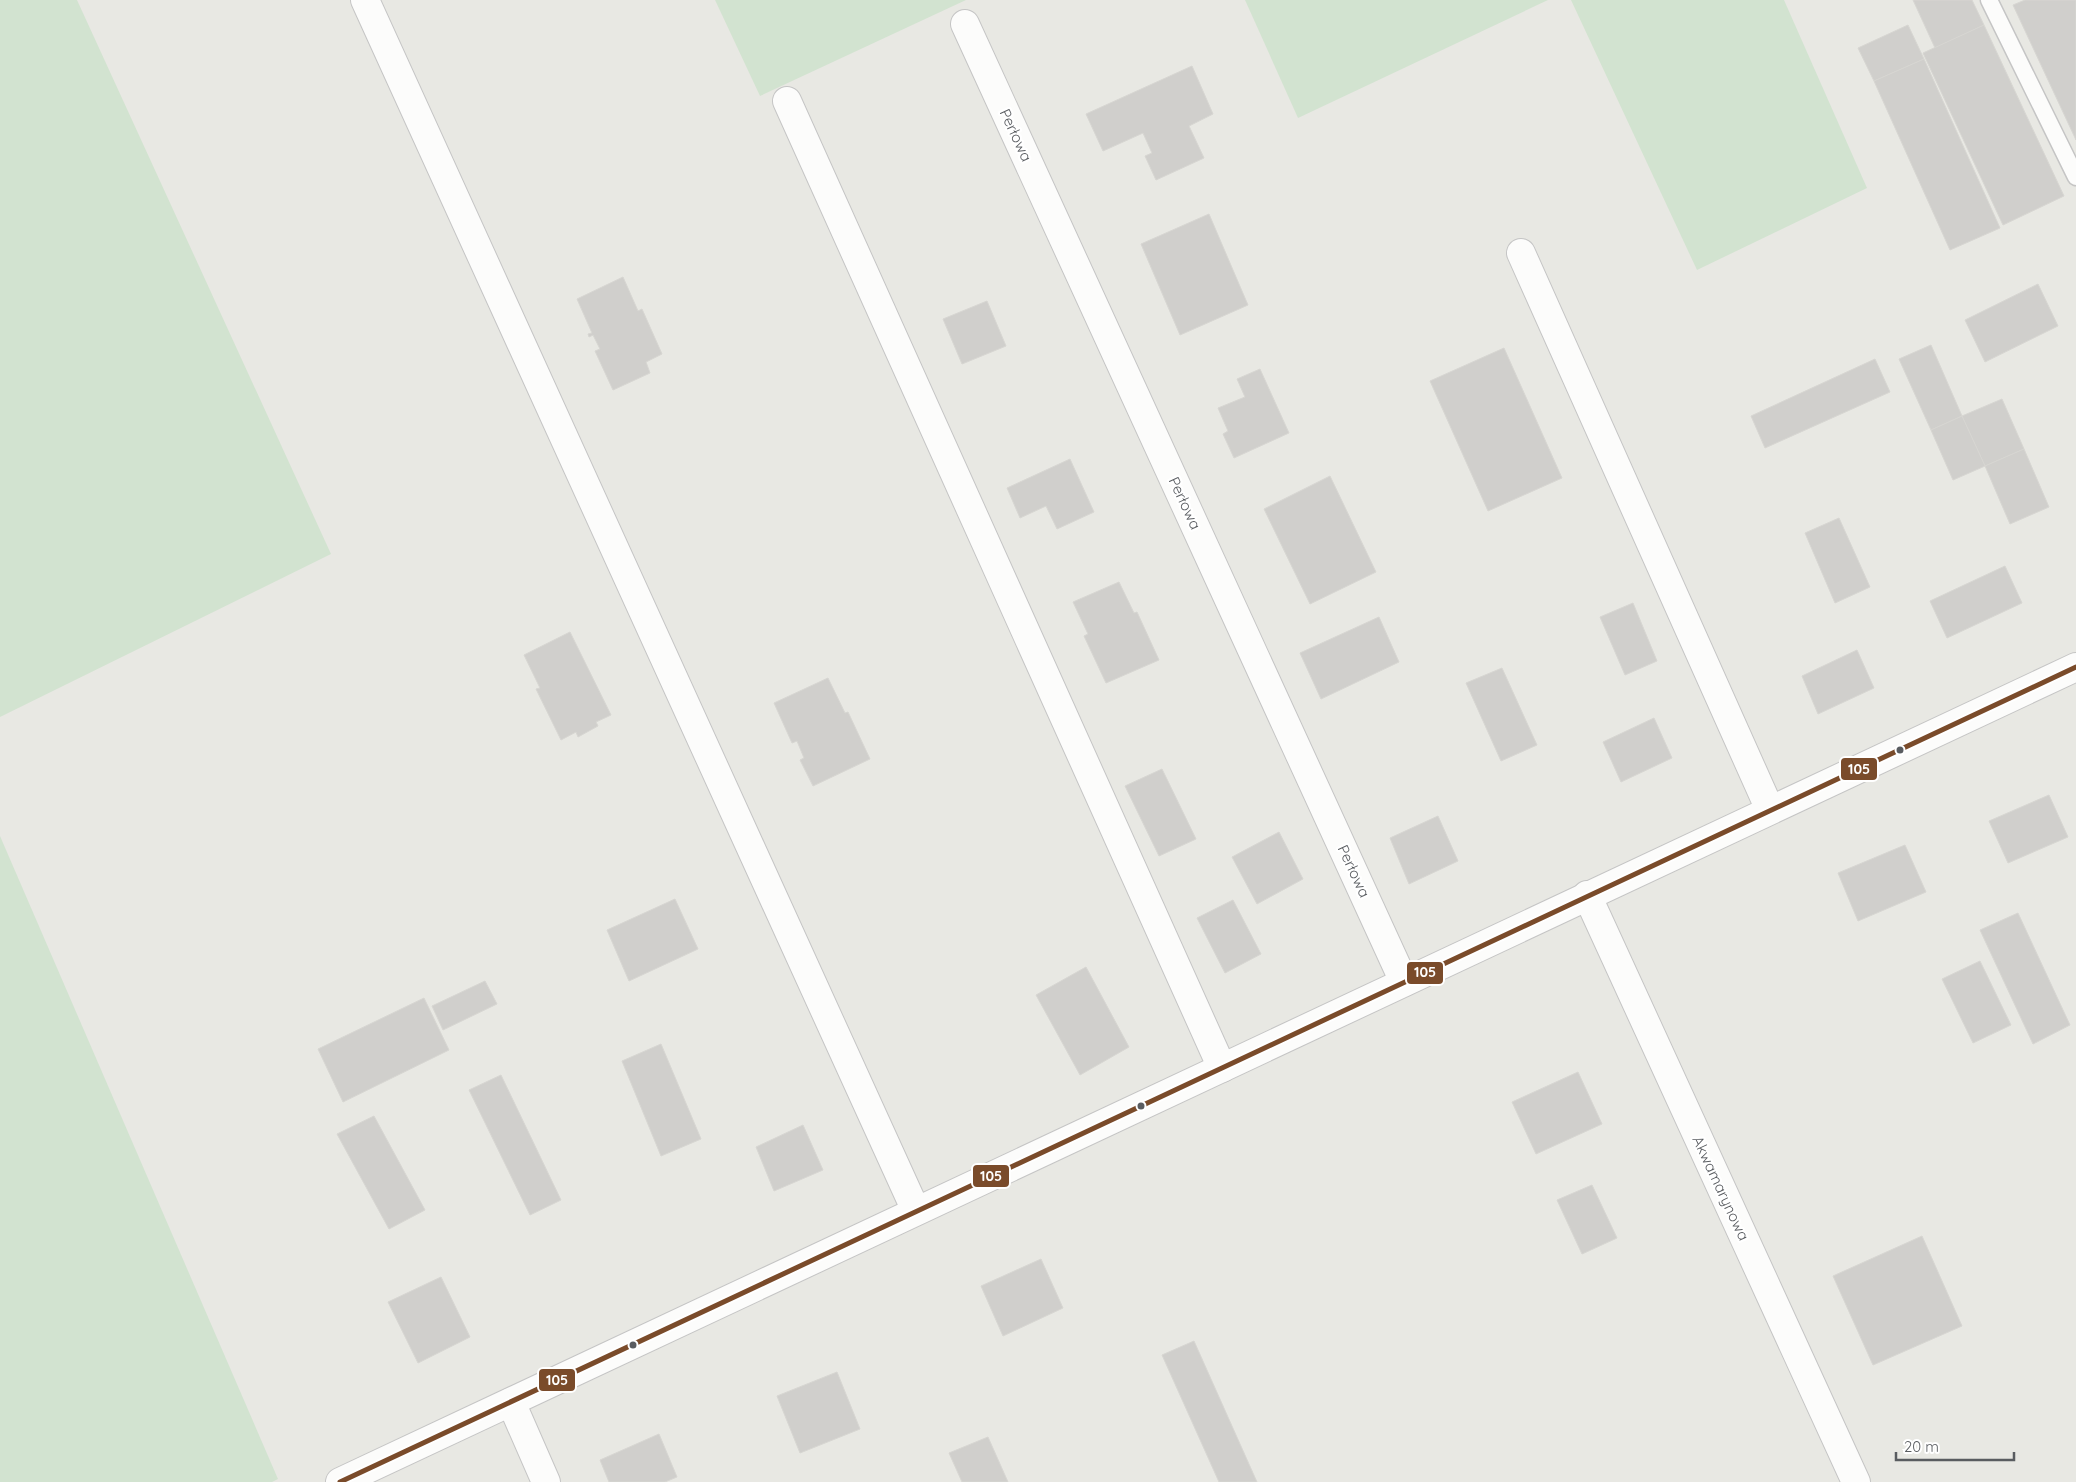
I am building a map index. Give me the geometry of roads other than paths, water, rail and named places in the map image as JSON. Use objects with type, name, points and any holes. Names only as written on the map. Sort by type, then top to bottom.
[{"type":"street","points":[[365,0],[916,1211]]},
{"type":"street","name":"Perłowa","points":[[965,24],[1404,982]]},
{"type":"street","points":[[787,101],[1222,1068]]},
{"type":"street","points":[[1521,253],[1770,810]]},
{"type":"street","points":[[340,1482],[2076,667]]},
{"type":"street","name":"Akwamarynowa","points":[[1587,895],[1856,1482]]},
{"type":"street","points":[[511,1402],[546,1482]]},
{"type":"lane","points":[[1989,0],[2076,177]]}]
